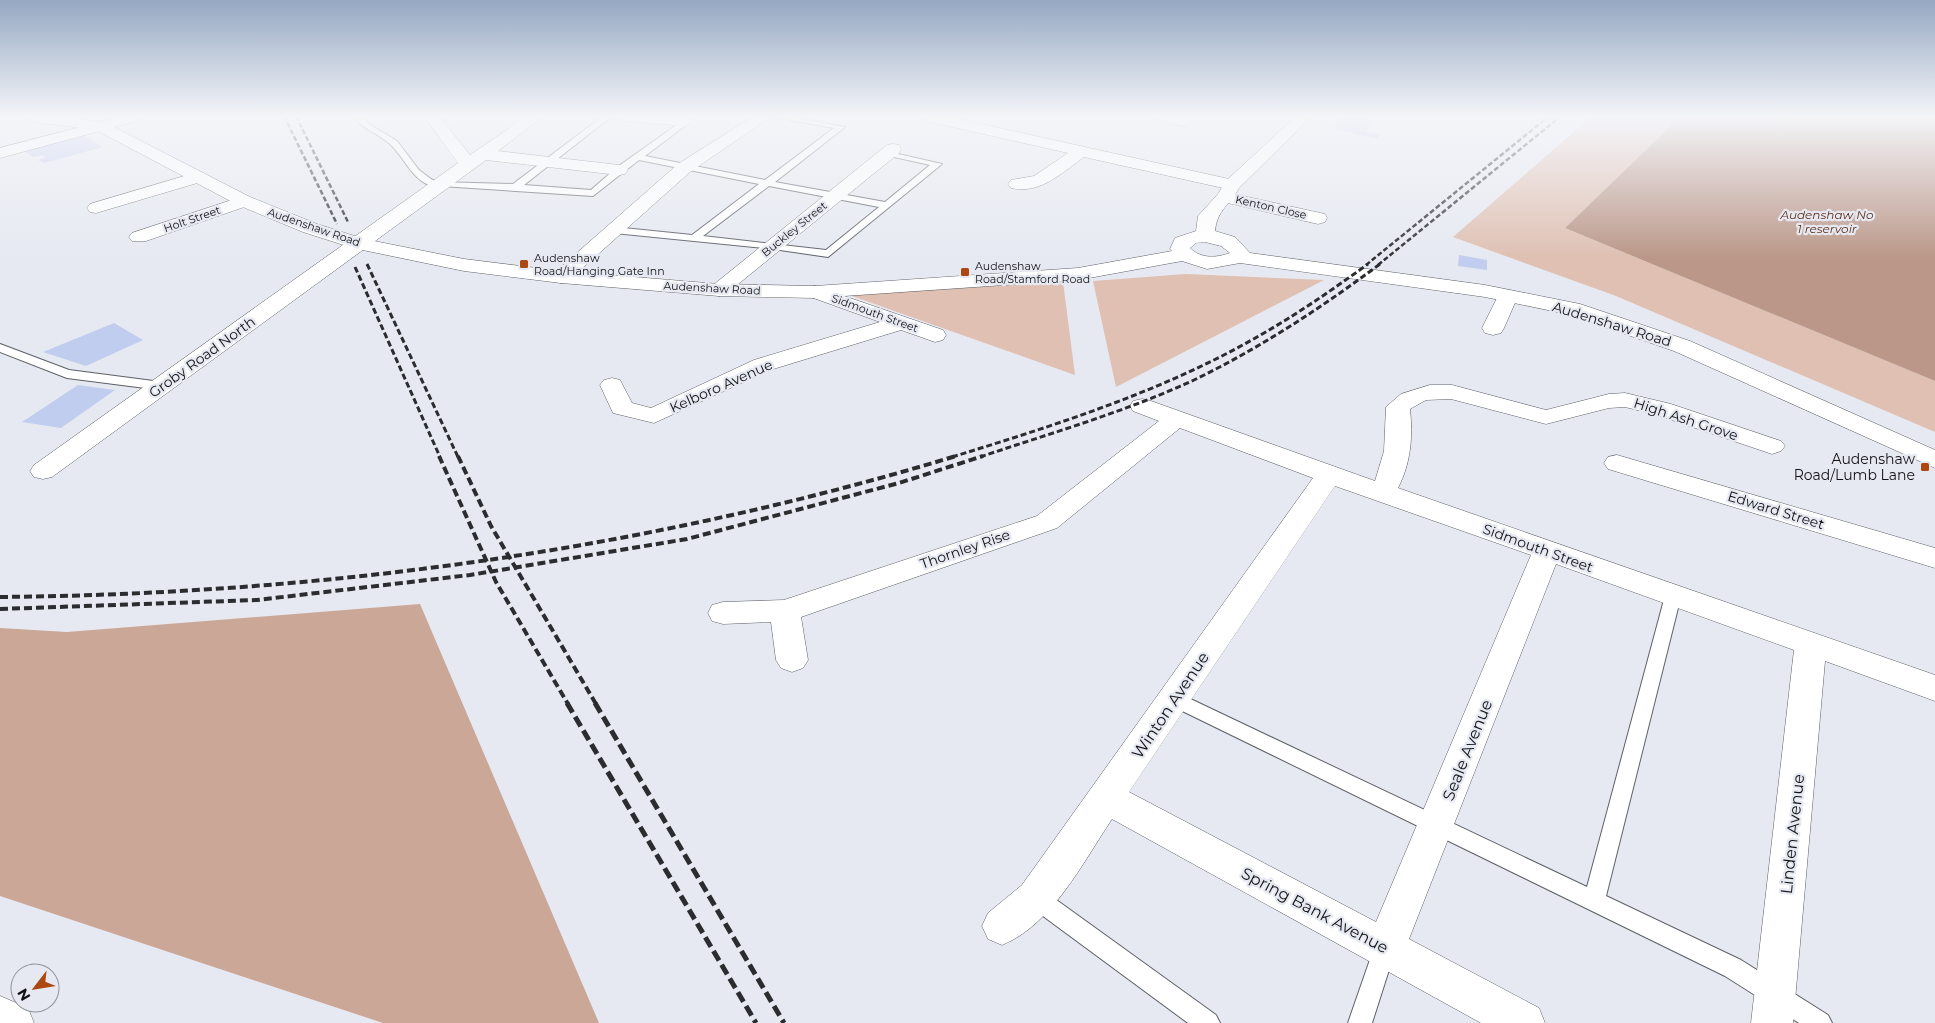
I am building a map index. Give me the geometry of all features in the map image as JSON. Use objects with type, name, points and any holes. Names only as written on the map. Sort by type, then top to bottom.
[{"type":"main road","name":"Audenshaw Road","points":[[174,164],[244,201],[310,228],[360,244],[464,265],[561,277],[719,290],[815,292],[1078,274],[1184,255],[1195,260],[1212,263],[1226,262],[1238,257],[1508,296],[1572,309],[1682,346],[1935,460]]},
{"type":"main road","name":"Groby Road North","points":[[43,471],[360,244],[467,164]]},
{"type":"main road","points":[[562,164],[619,170]]},
{"type":"main road","points":[[561,277],[691,164]]},
{"type":"main road","name":"Buckley Street","points":[[719,290],[874,164]]},
{"type":"main road","points":[[1017,184],[1039,181],[1063,164]]},
{"type":"main road","name":"Kenton Close","points":[[1132,164],[1318,218]]},
{"type":"main road","points":[[1205,236],[1207,216],[1257,164]]},
{"type":"main road","points":[[96,208],[198,176]]},
{"type":"main road","name":"Holt Street","points":[[139,237],[244,201]]},
{"type":"main road","points":[[1184,255],[1180,249],[1182,242],[1189,238],[1205,236],[1222,238],[1234,244],[1240,252],[1238,257]]},
{"type":"main road","name":"Sidmouth Street","points":[[815,292],[935,335]]},
{"type":"main road","points":[[1492,328],[1508,296]]},
{"type":"main road","name":"Kelboro Avenue","points":[[612,385],[622,408],[654,416],[762,364],[901,323]]},
{"type":"main road","name":"High Ash Grove","points":[[1382,492],[1392,477],[1398,446],[1398,407],[1405,399],[1436,392],[1452,392],[1546,417],[1625,400],[1662,409],[1741,447],[1772,446]]},
{"type":"main road","name":"Sidmouth Street","points":[[1142,406],[1329,475],[1382,492],[1935,688]]},
{"type":"main road","name":"Thornley Rise","points":[[723,613],[785,610],[1047,522],[1176,418]]},
{"type":"main road","name":"Edward Street","points":[[1617,463],[1935,558]]},
{"type":"main road","name":"Winton Avenue","points":[[1002,926],[1036,898],[1329,475]]},
{"type":"main road","name":"Seale Avenue","points":[[1385,948],[1437,825],[1547,551]]},
{"type":"main road","points":[[785,610],[792,660]]},
{"type":"main road","name":"Linden Avenue","points":[[1774,1008],[1811,644]]},
{"type":"main road","name":"Spring Bank Avenue","points":[[1107,798],[1524,1023]]},
{"type":"main road","points":[[0,1017],[13,1023]]},
{"type":"lane","points":[[409,164],[417,176],[439,184],[593,193],[627,164]]},
{"type":"lane","points":[[515,187],[544,164]]},
{"type":"lane","points":[[670,164],[834,197],[887,205]]},
{"type":"lane","points":[[694,238],[793,164]]},
{"type":"lane","points":[[614,230],[773,246],[828,254],[937,164]]},
{"type":"lane","points":[[0,348],[68,374],[161,386]]},
{"type":"lane","points":[[1594,900],[1673,596]]},
{"type":"lane","points":[[1174,699],[1733,968],[1774,1008],[1820,1023]]},
{"type":"lane","points":[[1036,898],[1208,1023]]},
{"type":"lane","points":[[1360,1023],[1385,948]]},
{"type":"shaded area","points":[[1537,164],[1632,164],[1565,228],[1935,381],[1935,432],[1616,296],[1453,237]]},
{"type":"shaded area","points":[[1186,274],[1324,280],[1116,387],[1093,281]]},
{"type":"shaded area","points":[[1063,282],[1075,375],[849,295]]},
{"type":"shaded area","points":[[420,604],[599,1023],[383,1023],[0,896],[0,628],[67,632]]},
{"type":"water","name":"Audenshaw No 1 reservoir","points":[[1632,164],[1935,164],[1935,381],[1565,228]]},
{"type":"building","points":[[1459,255],[1487,260],[1487,270],[1458,266]]},
{"type":"building","points":[[114,323],[143,340],[86,366],[43,352]]},
{"type":"building","points":[[78,385],[115,390],[61,428],[22,422]]},
{"type":"railway","points":[[307,164],[337,224]]},
{"type":"railway","points":[[319,164],[348,222]]},
{"type":"railway","points":[[1366,265],[1491,164]]},
{"type":"railway","points":[[1378,265],[1502,164]]},
{"type":"railway","points":[[367,264],[458,457]]},
{"type":"railway","points":[[952,457],[1069,419],[1184,374],[1271,329],[1314,302],[1368,264]]},
{"type":"railway","points":[[980,457],[1115,412],[1168,392],[1219,368],[1290,326],[1380,264]]},
{"type":"railway","points":[[355,267],[440,457]]},
{"type":"railway","points":[[439,456],[486,561]]},
{"type":"railway","points":[[458,456],[491,526],[509,557]]},
{"type":"railway","points":[[509,557],[603,541],[722,517],[839,489],[956,456]]},
{"type":"railway","points":[[515,567],[687,539],[899,483],[983,456]]},
{"type":"railway","points":[[486,561],[509,557]]},
{"type":"railway","points":[[509,557],[515,567]]},
{"type":"railway","points":[[0,597],[121,594],[243,587],[363,576],[486,561]]},
{"type":"railway","points":[[486,561],[491,571]]},
{"type":"railway","points":[[491,571],[515,567]]},
{"type":"railway","points":[[515,567],[596,704]]},
{"type":"railway","points":[[0,609],[257,600],[491,571]]},
{"type":"railway","points":[[491,571],[568,704]]},
{"type":"railway","points":[[567,703],[756,1023]]},
{"type":"railway","points":[[595,703],[784,1023]]},
{"type":"place","name":"Audenshaw Road/Hanging Gate Inn","points":[[524,264]]},
{"type":"place","name":"Audenshaw Road/Stamford Road","points":[[965,272]]},
{"type":"place","name":"Audenshaw Road/Lumb Lane","points":[[1925,467]]}]
